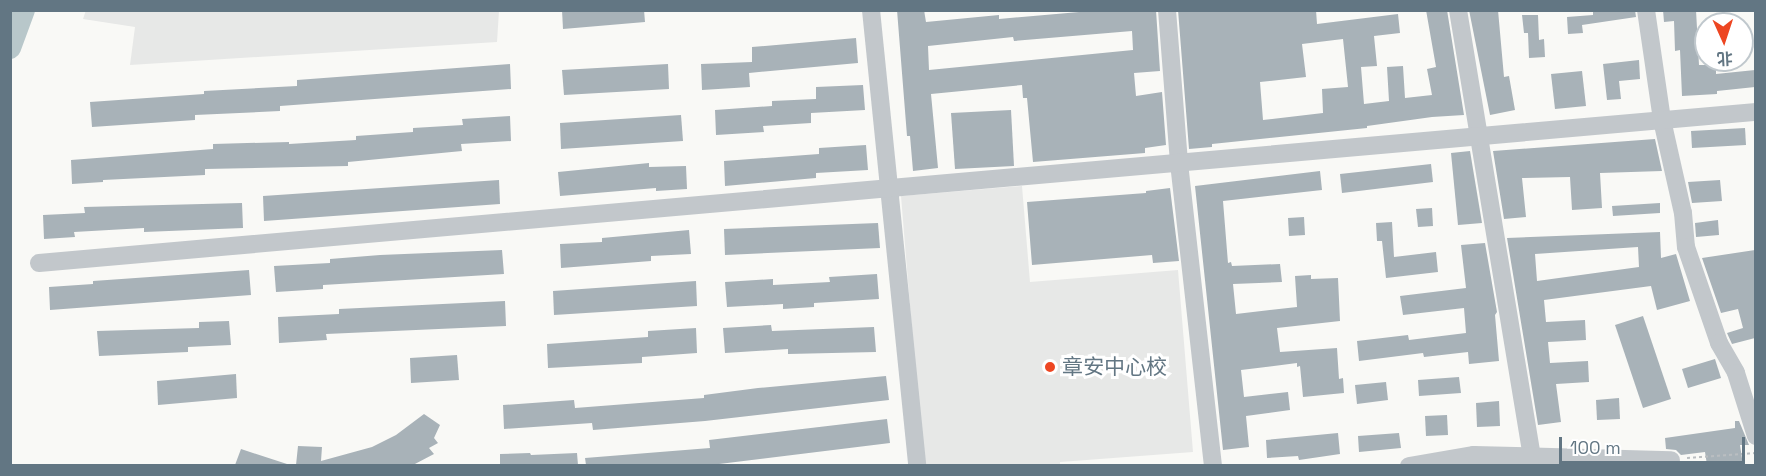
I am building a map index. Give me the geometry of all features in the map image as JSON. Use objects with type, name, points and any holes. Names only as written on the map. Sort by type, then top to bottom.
[{"type":"street","points":[[871,10],[917,465]]},
{"type":"street","points":[[1167,10],[1179,163],[1213,465]]},
{"type":"street","points":[[1458,10],[1532,457]]},
{"type":"street","points":[[1646,10],[1662,120],[1683,213],[1686,247],[1719,343],[1736,373],[1755,436]]},
{"type":"street","points":[[39,263],[1755,112]]},
{"type":"street","points":[[1409,465],[1474,455],[1671,460]]},
{"type":"path","points":[[1671,460],[1755,453]]},
{"type":"shaded area","points":[[86,10],[499,11],[497,42],[130,65],[135,27],[83,19]]},
{"type":"shaded area","name":"章安中心校","points":[[1022,186],[1030,282],[1178,270],[1193,452],[1060,462],[1060,465],[923,465],[901,196]]},
{"type":"building","points":[[562,10],[644,10],[645,22],[563,29]]},
{"type":"building","points":[[897,10],[924,10],[926,22],[999,15],[999,19],[1102,10],[1156,10],[1160,71],[1134,73],[1136,96],[1162,92],[1166,145],[1145,148],[1145,153],[1033,162],[1027,98],[1023,98],[1022,85],[931,94],[938,168],[913,171],[910,136],[907,136]],"holes":[[[1132,31],[1133,50],[929,70],[928,46],[1013,37],[1014,41]]]},
{"type":"building","points":[[1178,10],[1316,10],[1317,24],[1398,14],[1400,33],[1374,36],[1377,66],[1361,67],[1364,104],[1389,101],[1387,67],[1403,66],[1405,98],[1432,95],[1427,69],[1436,67],[1426,10],[1447,10],[1464,115],[1432,117],[1367,126],[1367,128],[1212,144],[1212,147],[1189,149]],"holes":[[[1343,39],[1348,87],[1322,89],[1323,113],[1263,120],[1260,82],[1306,77],[1302,44]]]},
{"type":"building","points":[[1469,10],[1498,10],[1504,77],[1509,76],[1515,110],[1490,115]]},
{"type":"building","points":[[1593,10],[1635,10],[1636,17],[1582,25],[1583,33],[1568,34],[1567,17],[1593,15]]},
{"type":"building","points":[[1663,10],[1696,10],[1694,12],[1694,72],[1716,72],[1716,74],[1754,72],[1755,70],[1755,87],[1717,91],[1717,94],[1682,96],[1680,50],[1675,51],[1674,21],[1664,22]]},
{"type":"building","points":[[1522,15],[1538,15],[1539,40],[1544,39],[1545,57],[1529,58],[1528,33],[1524,33]]},
{"type":"building","points":[[856,38],[858,63],[749,73],[750,87],[702,90],[701,64],[752,62],[752,47]]},
{"type":"building","points":[[1639,60],[1640,79],[1619,81],[1621,99],[1607,100],[1603,64]]},
{"type":"building","points":[[510,64],[511,89],[280,106],[280,111],[195,115],[195,120],[92,127],[90,102],[204,94],[204,91],[297,86],[297,80]]},
{"type":"building","points":[[668,64],[669,89],[564,95],[562,70]]},
{"type":"building","points":[[1582,71],[1586,106],[1555,109],[1551,74]]},
{"type":"building","points":[[863,85],[865,110],[811,113],[811,123],[763,126],[764,132],[716,135],[715,110],[772,106],[772,101],[816,99],[816,87]]},
{"type":"building","points":[[1011,110],[1014,166],[955,169],[951,113]]},
{"type":"building","points":[[681,115],[683,141],[561,149],[560,123]]},
{"type":"building","points":[[510,116],[511,141],[461,144],[462,151],[348,162],[348,166],[205,169],[205,175],[103,180],[103,182],[72,184],[71,160],[213,149],[213,144],[289,142],[289,144],[356,140],[356,136],[413,132],[413,128],[463,125],[462,119]]},
{"type":"building","points":[[1745,128],[1746,145],[1692,148],[1691,131]]},
{"type":"building","points":[[1655,139],[1662,171],[1600,173],[1602,208],[1572,210],[1570,177],[1522,178],[1526,217],[1504,219],[1493,151]]},
{"type":"building","points":[[866,145],[868,170],[816,173],[816,178],[725,186],[724,161],[819,154],[819,148]]},
{"type":"building","points":[[1470,151],[1482,223],[1458,225],[1451,153]]},
{"type":"building","points":[[649,163],[649,167],[686,166],[687,189],[656,191],[656,188],[560,196],[558,172]]},
{"type":"building","points":[[1431,164],[1433,182],[1342,193],[1340,174]]},
{"type":"building","points":[[1320,171],[1322,190],[1223,201],[1228,263],[1231,262],[1232,266],[1280,264],[1282,282],[1233,284],[1236,314],[1297,307],[1295,276],[1311,275],[1311,279],[1338,278],[1340,321],[1277,328],[1280,352],[1337,348],[1339,379],[1343,378],[1344,393],[1303,397],[1300,366],[1297,367],[1297,363],[1241,370],[1244,397],[1288,392],[1290,410],[1246,416],[1249,447],[1223,450],[1195,186]]},
{"type":"building","points":[[499,180],[500,204],[264,221],[263,196]]},
{"type":"building","points":[[1720,180],[1722,201],[1692,203],[1688,182]]},
{"type":"building","points":[[1170,188],[1179,261],[1153,263],[1152,255],[1032,265],[1027,202],[1146,193],[1146,191]]},
{"type":"building","points":[[242,203],[243,228],[144,232],[144,228],[74,232],[75,237],[44,239],[43,215],[85,213],[84,207]]},
{"type":"building","points":[[1660,203],[1660,213],[1613,216],[1612,206]]},
{"type":"building","points":[[1432,208],[1433,226],[1418,227],[1416,209]]},
{"type":"building","points":[[1304,217],[1305,235],[1289,236],[1288,218]]},
{"type":"building","points":[[1718,220],[1719,235],[1696,237],[1695,223]]},
{"type":"building","points":[[1392,222],[1394,257],[1436,252],[1438,272],[1386,278],[1382,241],[1377,241],[1376,223]]},
{"type":"building","points":[[878,223],[880,248],[725,255],[724,229]]},
{"type":"building","points":[[689,230],[691,254],[651,256],[651,261],[561,268],[560,244],[602,242],[602,238]]},
{"type":"building","points":[[1660,232],[1661,258],[1676,254],[1690,301],[1657,310],[1651,286],[1544,300],[1546,322],[1585,320],[1586,340],[1548,342],[1550,363],[1588,361],[1589,382],[1556,384],[1561,422],[1538,425],[1507,238]],"holes":[[[1638,247],[1639,267],[1537,281],[1535,254]]]},
{"type":"building","points":[[1485,243],[1497,312],[1495,315],[1499,361],[1469,364],[1468,352],[1424,357],[1423,353],[1359,361],[1357,341],[1408,335],[1409,340],[1466,333],[1464,308],[1403,315],[1400,296],[1466,288],[1461,245]]},
{"type":"building","points":[[502,250],[504,274],[323,285],[323,289],[276,292],[274,266],[330,263],[330,259],[380,255]]},
{"type":"building","points":[[1755,250],[1755,338],[1732,344],[1727,333],[1743,328],[1738,309],[1721,313],[1702,258]]},
{"type":"building","points":[[249,270],[251,295],[50,310],[49,287],[93,284],[93,281]]},
{"type":"building","points":[[877,274],[879,299],[814,303],[814,307],[783,309],[783,304],[727,307],[725,282],[773,279],[773,285],[830,282],[829,277]]},
{"type":"building","points":[[696,281],[697,306],[554,315],[553,291]]},
{"type":"building","points":[[505,301],[506,326],[326,334],[327,340],[279,343],[278,317],[339,314],[339,309]]},
{"type":"building","points":[[1643,316],[1671,399],[1643,408],[1615,325]]},
{"type":"building","points":[[229,321],[231,345],[188,347],[188,352],[99,356],[97,331],[199,328],[199,322]]},
{"type":"building","points":[[771,325],[772,331],[874,327],[876,352],[788,354],[788,349],[725,353],[723,328]]},
{"type":"building","points":[[696,328],[697,353],[642,357],[642,363],[548,368],[547,344],[648,337],[648,331]]},
{"type":"building","points":[[457,355],[459,380],[411,383],[410,358]]},
{"type":"building","points":[[1715,359],[1721,378],[1688,388],[1682,369]]},
{"type":"building","points":[[236,374],[237,398],[158,405],[157,381]]},
{"type":"building","points":[[886,376],[889,400],[705,421],[593,430],[592,423],[504,429],[503,405],[574,400],[575,408],[704,398],[704,395],[758,388]]},
{"type":"building","points":[[1459,377],[1461,393],[1419,396],[1418,380]]},
{"type":"building","points":[[1386,382],[1388,400],[1357,404],[1355,385]]},
{"type":"building","points":[[1619,398],[1620,419],[1597,420],[1596,400]]},
{"type":"building","points":[[1499,401],[1500,426],[1477,427],[1476,403]]},
{"type":"building","points":[[424,414],[440,425],[434,438],[438,443],[429,448],[434,454],[413,465],[296,465],[298,446],[322,447],[321,461],[372,447],[396,435]]},
{"type":"building","points":[[1447,415],[1448,435],[1426,436],[1425,416]]},
{"type":"building","points":[[887,419],[890,443],[711,465],[586,465],[585,458],[710,448],[709,440]]},
{"type":"building","points":[[1735,421],[1739,421],[1749,445],[1740,445],[1743,465],[1707,465],[1705,452],[1681,455],[1676,450],[1666,449],[1665,438],[1735,428]]},
{"type":"building","points":[[1338,433],[1340,454],[1299,460],[1298,456],[1267,458],[1266,440]]},
{"type":"building","points":[[1399,433],[1401,448],[1359,452],[1358,436]]},
{"type":"building","points":[[241,449],[287,464],[287,465],[235,465]]},
{"type":"building","points":[[530,453],[531,455],[577,453],[578,465],[500,465],[500,454]]},
{"type":"waterway","points":[[10,48],[24,10]]},
{"type":"place","name":"章安中心校","points":[[1050,367]]}]
